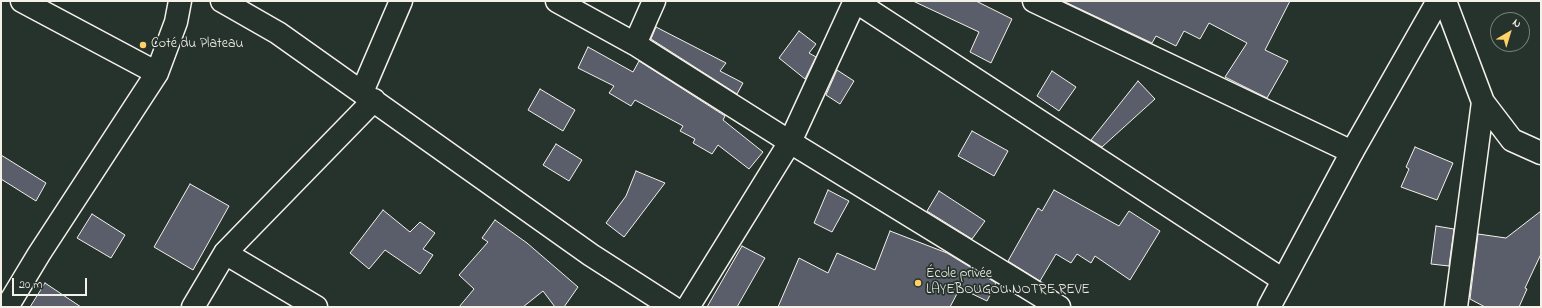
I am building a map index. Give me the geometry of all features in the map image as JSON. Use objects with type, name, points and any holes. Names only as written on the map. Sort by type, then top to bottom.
[{"type":"street","points":[[22,1],[157,73]]},
{"type":"street","points":[[7,307],[44,247],[157,73],[176,22],[180,1]]},
{"type":"street","points":[[222,1],[278,33],[591,255],[672,307]]},
{"type":"street","points":[[193,307],[225,253],[368,96],[402,1]]},
{"type":"street","points":[[557,1],[635,44],[790,142],[1059,307]]},
{"type":"street","points":[[635,44],[654,1]]},
{"type":"street","points":[[688,307],[790,142],[855,1],[1283,280]]},
{"type":"street","points":[[1034,1],[1352,152]]},
{"type":"street","points":[[1269,307],[1352,152],[1438,1]]},
{"type":"street","points":[[1445,1],[1483,102],[1512,140],[1541,154]]},
{"type":"street","points":[[1456,307],[1483,102]]},
{"type":"street","points":[[225,253],[316,307]]},
{"type":"building","points":[[913,1],[976,1],[1012,19],[991,63],[970,52],[979,32]]},
{"type":"building","points":[[1063,1],[1290,1],[1265,50],[1288,61],[1267,98],[1225,77],[1247,43],[1209,23],[1200,39],[1184,31],[1176,46],[1156,36],[1152,43]]},
{"type":"building","points":[[656,27],[726,63],[720,71],[743,83],[737,94],[651,39]]},
{"type":"building","points":[[799,31],[816,44],[809,53],[816,57],[805,79],[779,58]]},
{"type":"building","points":[[588,47],[633,72],[639,61],[725,116],[723,120],[763,152],[749,169],[718,145],[712,154],[693,143],[695,139],[680,131],[683,126],[635,100],[631,106],[609,93],[614,86],[578,68]]},
{"type":"building","points":[[837,70],[854,81],[840,104],[826,95]]},
{"type":"building","points":[[1052,71],[1076,87],[1059,111],[1037,96]]},
{"type":"building","points":[[1138,81],[1155,99],[1102,147],[1091,140]]},
{"type":"building","points":[[540,89],[575,110],[563,131],[528,110]]},
{"type":"building","points":[[972,131],[1008,151],[994,176],[958,156]]},
{"type":"building","points":[[556,144],[582,160],[569,181],[543,165]]},
{"type":"building","points":[[1415,147],[1453,163],[1437,200],[1401,187],[1409,169],[1406,167]]},
{"type":"building","points":[[1,155],[46,183],[36,201],[1,179]]},
{"type":"building","points":[[636,171],[665,183],[624,237],[606,223],[626,196]]},
{"type":"building","points":[[190,184],[229,206],[193,270],[154,247]]},
{"type":"building","points":[[828,190],[849,201],[832,232],[814,223]]},
{"type":"building","points":[[1054,190],[1119,226],[1129,211],[1160,231],[1130,280],[1095,256],[1091,263],[1077,254],[1071,263],[1056,254],[1040,281],[1008,261],[1038,208],[1042,211]]},
{"type":"building","points":[[939,191],[985,221],[972,239],[927,211]]},
{"type":"building","points":[[383,210],[410,232],[420,222],[435,233],[423,249],[433,255],[420,274],[385,250],[369,269],[350,253]]},
{"type":"building","points":[[1541,211],[1541,254],[1525,288],[1527,289],[1519,307],[1485,307],[1470,299],[1478,234],[1506,238]]},
{"type":"building","points":[[92,214],[125,235],[111,258],[77,238]]},
{"type":"building","points":[[495,220],[527,243],[578,287],[564,307],[555,307],[543,291],[523,307],[459,307],[474,289],[459,275],[488,242],[482,238]]},
{"type":"building","points":[[1436,226],[1454,229],[1449,266],[1431,264]]},
{"type":"building","points":[[890,231],[947,253],[996,283],[987,301],[960,288],[950,307],[778,307],[799,258],[828,273],[837,253],[875,270]]},
{"type":"building","points":[[742,246],[765,258],[737,307],[707,307]]},
{"type":"building","points":[[45,283],[81,307],[30,307]]},
{"type":"place","name":"Coté du Plateau","points":[[143,45]]},
{"type":"place","name":"École privée LAYEBOUGOU NOTRE REVE","points":[[918,283]]}]
